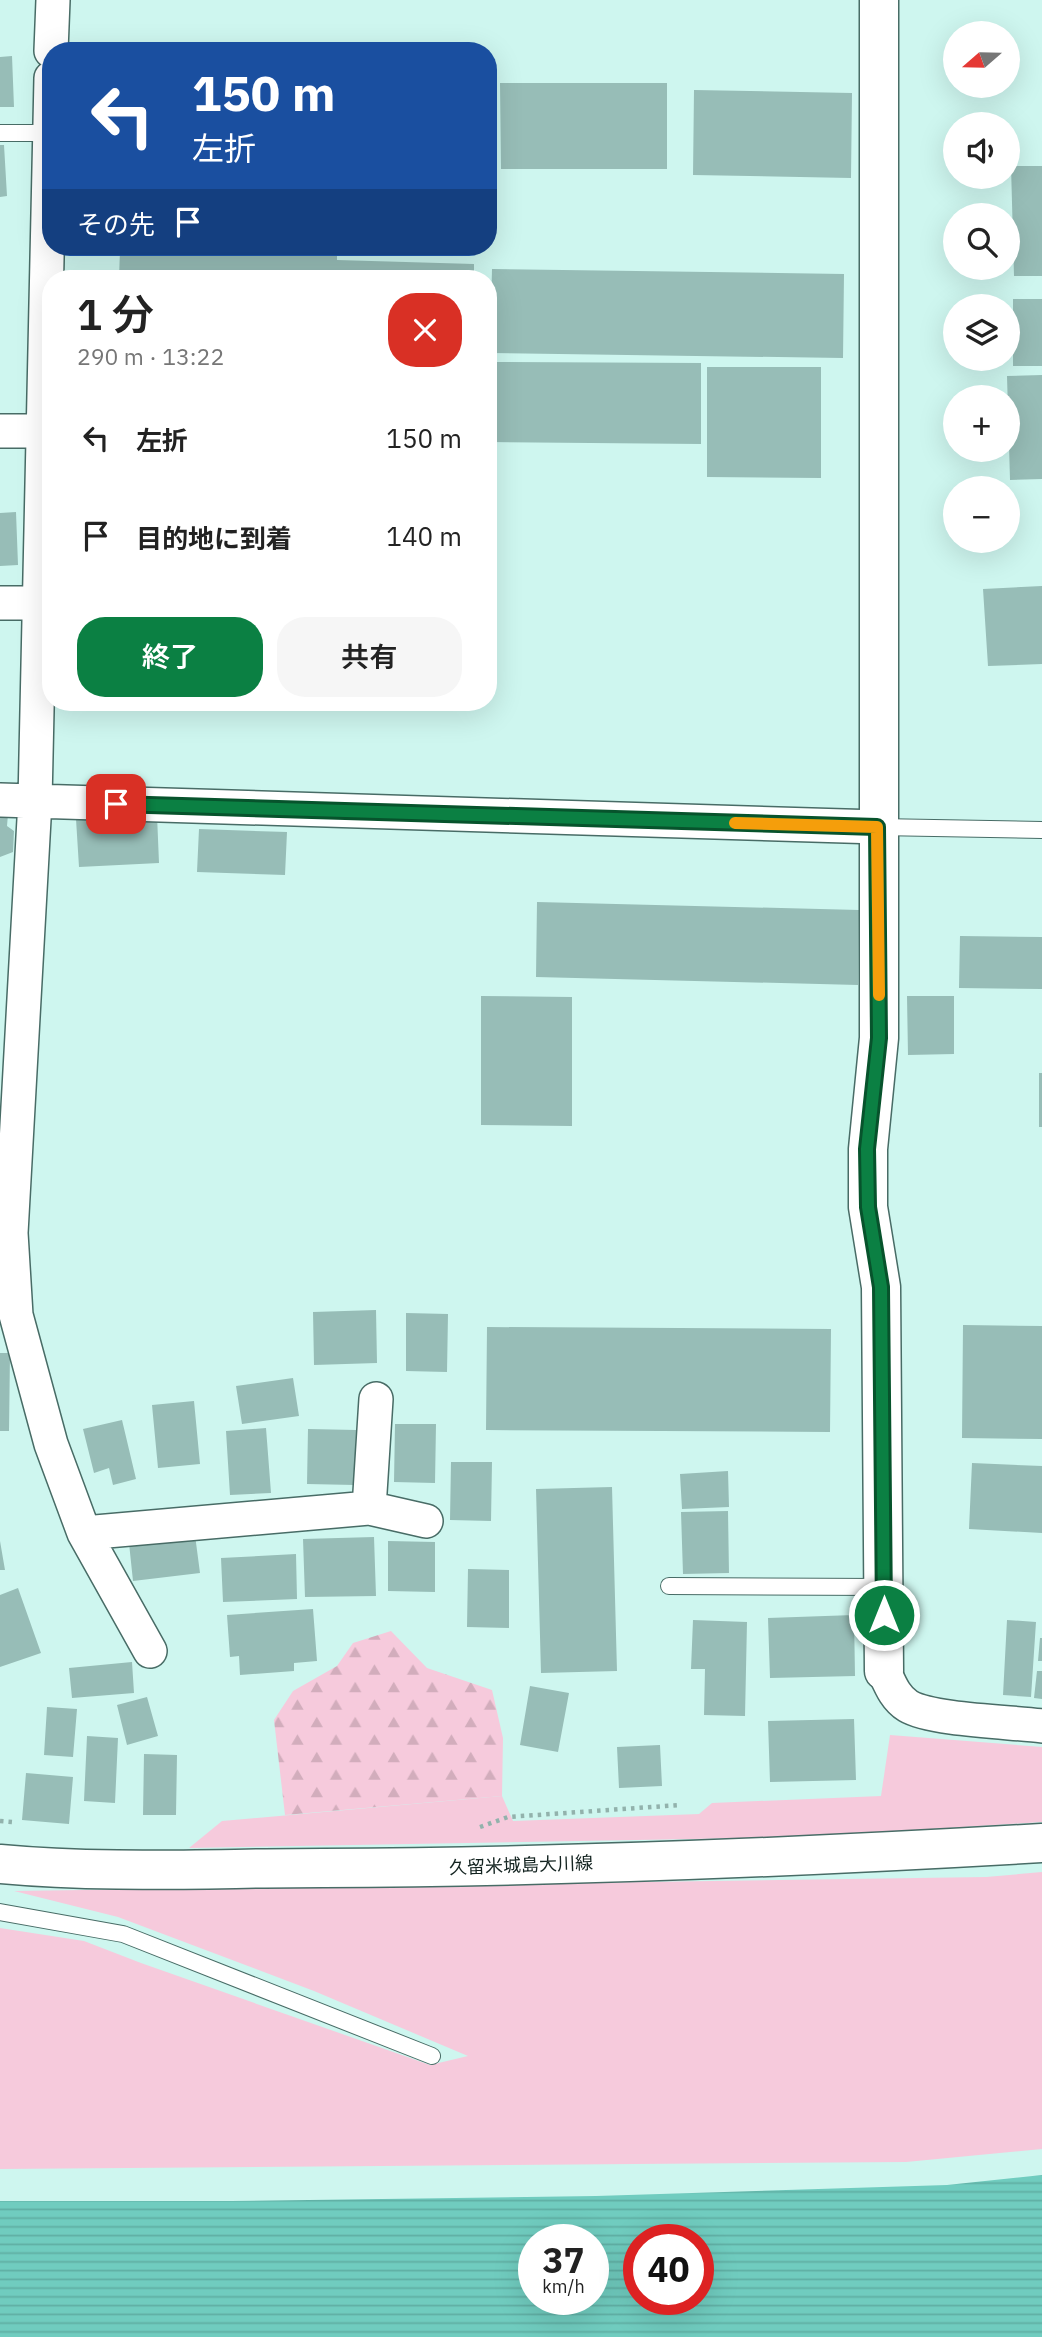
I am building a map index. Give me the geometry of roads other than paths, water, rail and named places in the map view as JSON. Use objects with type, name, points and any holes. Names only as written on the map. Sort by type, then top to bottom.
[{"type":"street","points":[[51,42],[52,0]]},
{"type":"street","points":[[879,0],[879,1038],[867,1149],[868,1207],[881,1287],[884,1671],[893,1692],[908,1706],[937,1715],[1042,1726]]},
{"type":"street","points":[[0,431],[42,431],[35,801],[9,1119],[16,1315],[51,1444],[84,1533],[149,1651]]},
{"type":"street","points":[[0,603],[38,603]]},
{"type":"street","points":[[0,800],[877,827]]},
{"type":"street","points":[[369,1508],[376,1399]]},
{"type":"street","points":[[84,1533],[369,1508],[426,1521]]},
{"type":"street","name":"久留米城島大川線","points":[[0,1864],[111,1869],[420,1868],[798,1857],[1042,1843]]},
{"type":"lane","points":[[0,133],[42,133]]},
{"type":"lane","points":[[877,827],[1042,830]]},
{"type":"lane","points":[[669,1586],[883,1587]]},
{"type":"lane","points":[[0,1912],[123,1934],[432,2056]]}]
